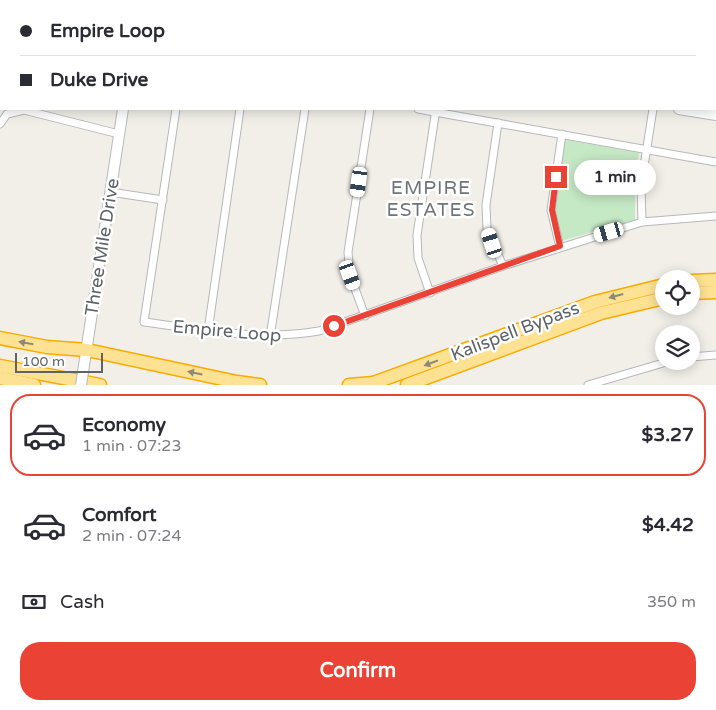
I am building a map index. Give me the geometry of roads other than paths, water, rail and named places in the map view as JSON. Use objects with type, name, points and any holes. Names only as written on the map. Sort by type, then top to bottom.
[{"type":"highway","points":[[700,281],[716,280]]},
{"type":"highway","name":"Kalispell Bypass","points":[[349,385],[371,384],[595,302],[655,288]]},
{"type":"highway","points":[[700,293],[716,292]]},
{"type":"highway","name":"Kalispell Bypass","points":[[407,385],[601,313],[655,300]]},
{"type":"highway","points":[[0,338],[47,347],[86,350],[236,382],[260,385]]},
{"type":"highway","points":[[0,366],[100,385]]},
{"type":"highway","points":[[0,378],[34,385]]},
{"type":"main road","name":"Three Mile Drive","points":[[81,385],[123,110]]},
{"type":"main road","points":[[685,110],[716,115]]},
{"type":"street","points":[[0,124],[7,114],[24,110],[119,134]]},
{"type":"street","name":"Empire Loop","points":[[176,110],[144,322],[270,337],[319,331],[560,246],[642,222],[716,216]]},
{"type":"street","points":[[208,331],[240,110]]},
{"type":"street","points":[[270,337],[305,110]]},
{"type":"street","points":[[365,316],[350,275],[348,252],[370,110]]},
{"type":"street","points":[[430,292],[418,258],[417,235],[436,110],[716,162]]},
{"type":"street","points":[[642,222],[641,192],[653,110]]},
{"type":"street","points":[[498,123],[486,205],[488,229],[503,266]]},
{"type":"street","points":[[560,246],[552,210],[562,134]]},
{"type":"street","points":[[110,192],[163,200]]},
{"type":"street","points":[[700,356],[716,355]]},
{"type":"street","points":[[588,385],[655,365]]},
{"type":"district","name":"EMPIRE ESTATES","points":[[431,198]]}]
